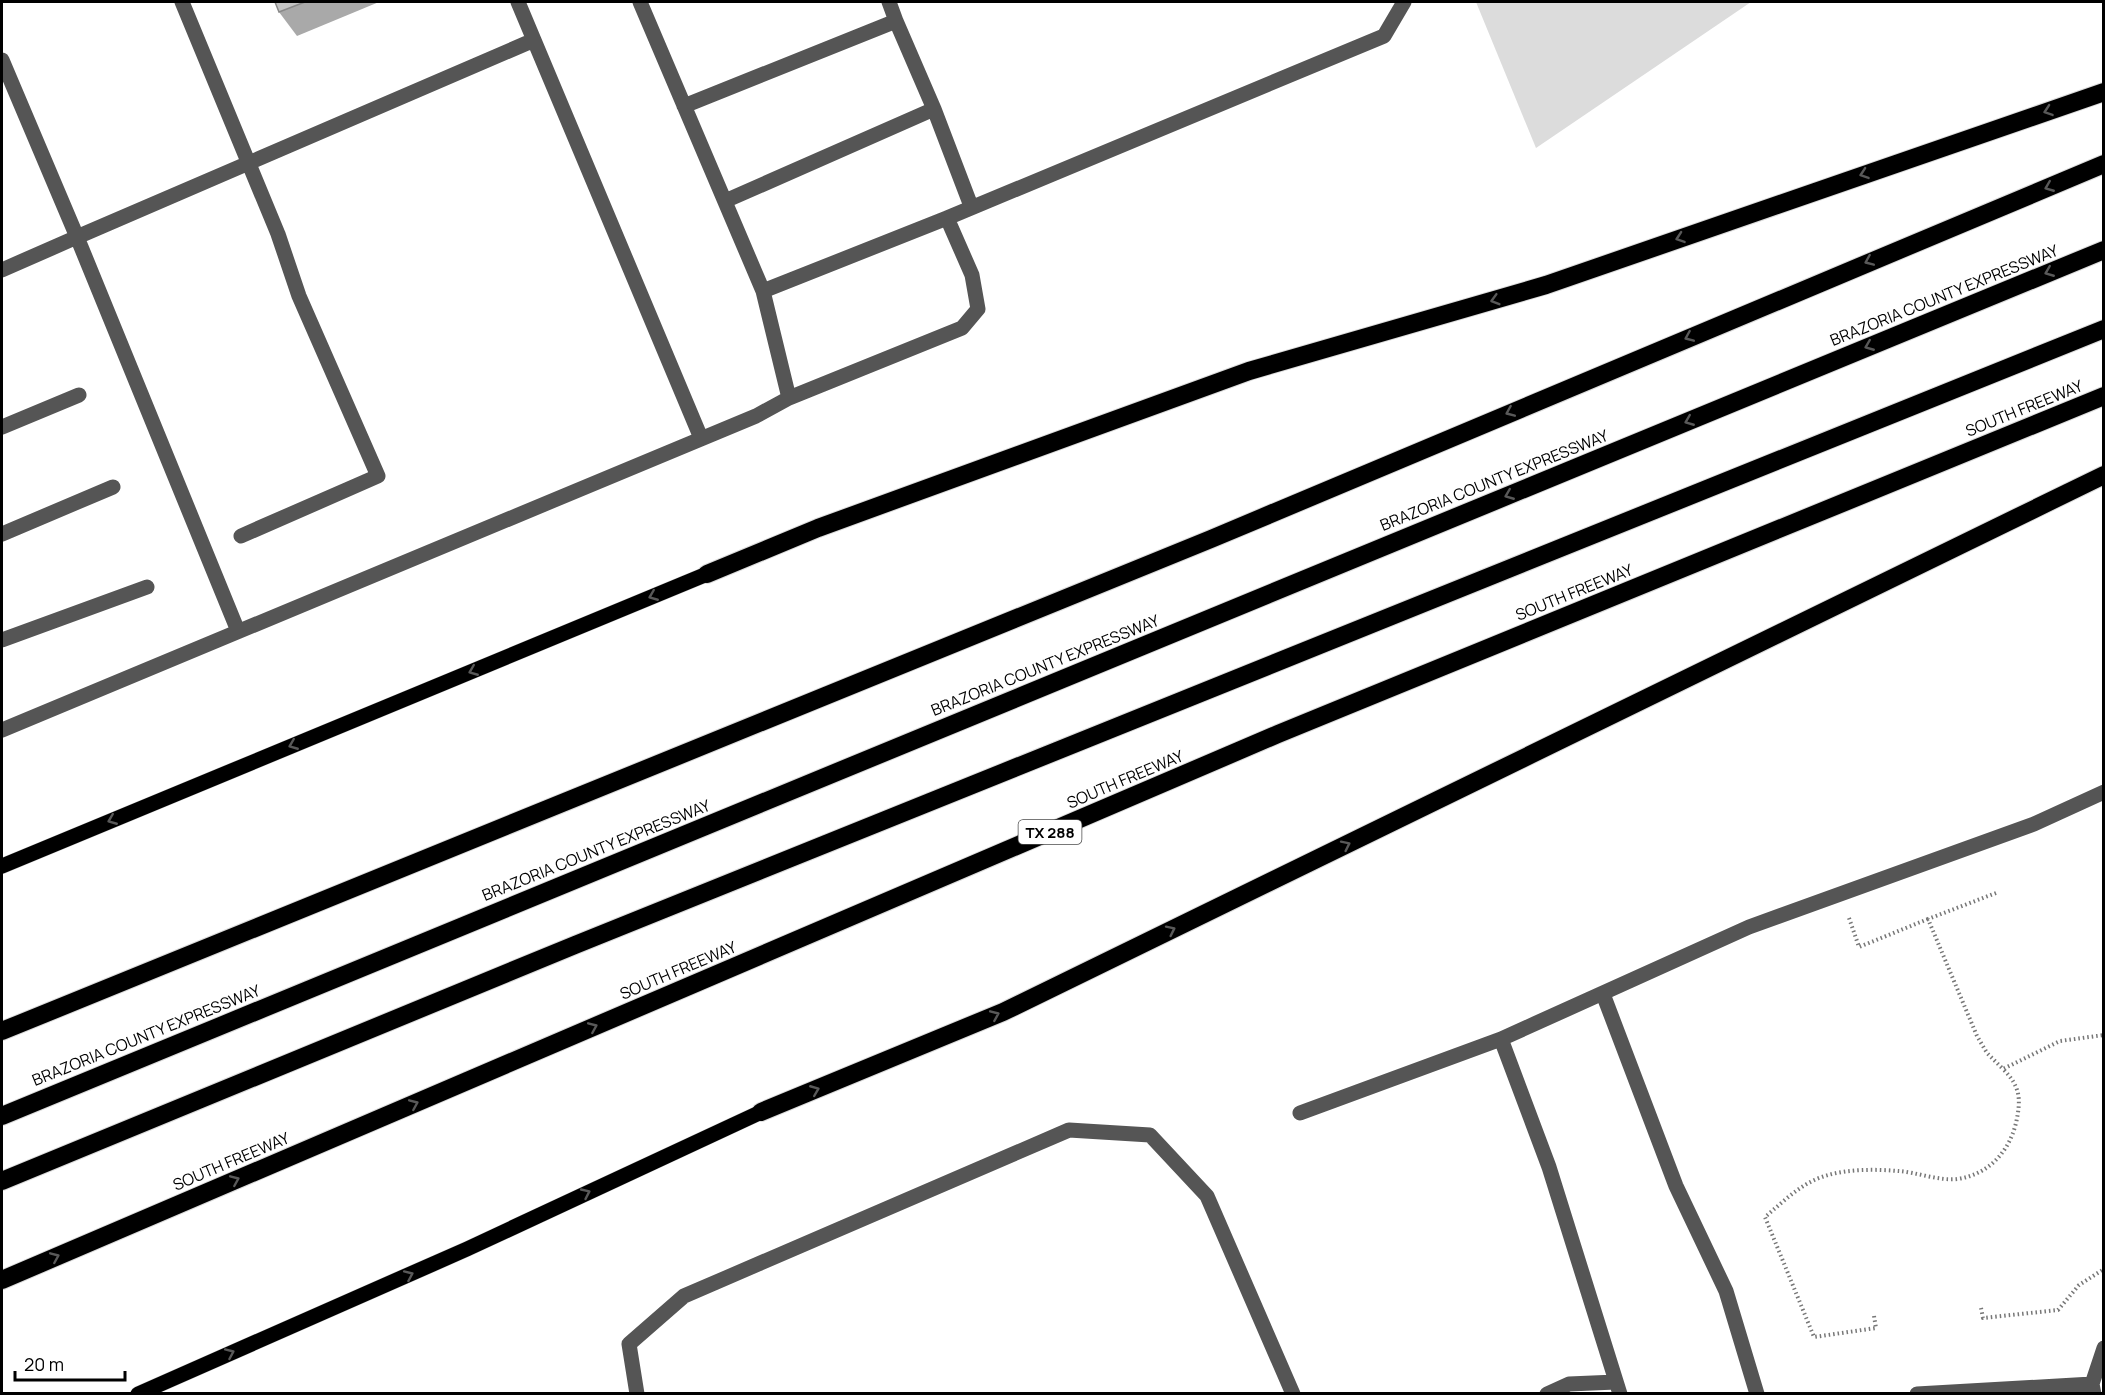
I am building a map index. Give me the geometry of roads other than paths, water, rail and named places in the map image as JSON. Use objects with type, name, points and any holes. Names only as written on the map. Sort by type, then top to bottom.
[{"type":"highway","points":[[707,574],[818,528],[1249,371],[1546,285],[2103,92]]},
{"type":"highway","points":[[2,1031],[1200,543],[2103,164]]},
{"type":"highway","name":"BRAZORIA COUNTY EXPRESSWAY","points":[[2,1116],[2103,250]]},
{"type":"highway","points":[[2,1181],[575,945],[2103,329]]},
{"type":"highway","name":"SOUTH FREEWAY","points":[[2,1280],[1278,734],[2103,396]]},
{"type":"highway","points":[[761,1112],[1004,1012],[2103,476]]},
{"type":"main road","points":[[2,866],[707,574]]},
{"type":"main road","points":[[138,1394],[467,1249],[761,1112]]},
{"type":"lane","points":[[182,2],[248,162],[299,296],[378,476],[241,536]]},
{"type":"lane","points":[[518,2],[701,438]]},
{"type":"lane","points":[[641,2],[763,291],[789,398]]},
{"type":"lane","points":[[889,2],[972,206]]},
{"type":"lane","points":[[763,291],[947,218],[1384,36],[1404,2]]},
{"type":"lane","points":[[684,106],[897,21]]},
{"type":"lane","points":[[2,270],[534,40]]},
{"type":"lane","points":[[2,60],[238,631]]},
{"type":"lane","points":[[725,201],[934,109]]},
{"type":"lane","points":[[2,730],[701,438],[789,398],[962,328],[978,309],[972,274],[947,218]]},
{"type":"lane","points":[[2,427],[79,395]]},
{"type":"lane","points":[[2,534],[113,487]]},
{"type":"lane","points":[[2,640],[147,587]]},
{"type":"lane","points":[[1300,1113],[1500,1039],[1749,927],[2034,824],[2103,792]]},
{"type":"lane","points":[[1603,994],[1676,1186],[1726,1291],[1757,1394]]},
{"type":"lane","points":[[1500,1039],[1549,1167],[1618,1388],[1569,1384],[1547,1394]]},
{"type":"lane","points":[[637,1394],[629,1344],[684,1296],[1069,1130],[1150,1135],[1208,1196],[1293,1394]]},
{"type":"lane","points":[[1917,1394],[2093,1389],[2103,1348]]}]
